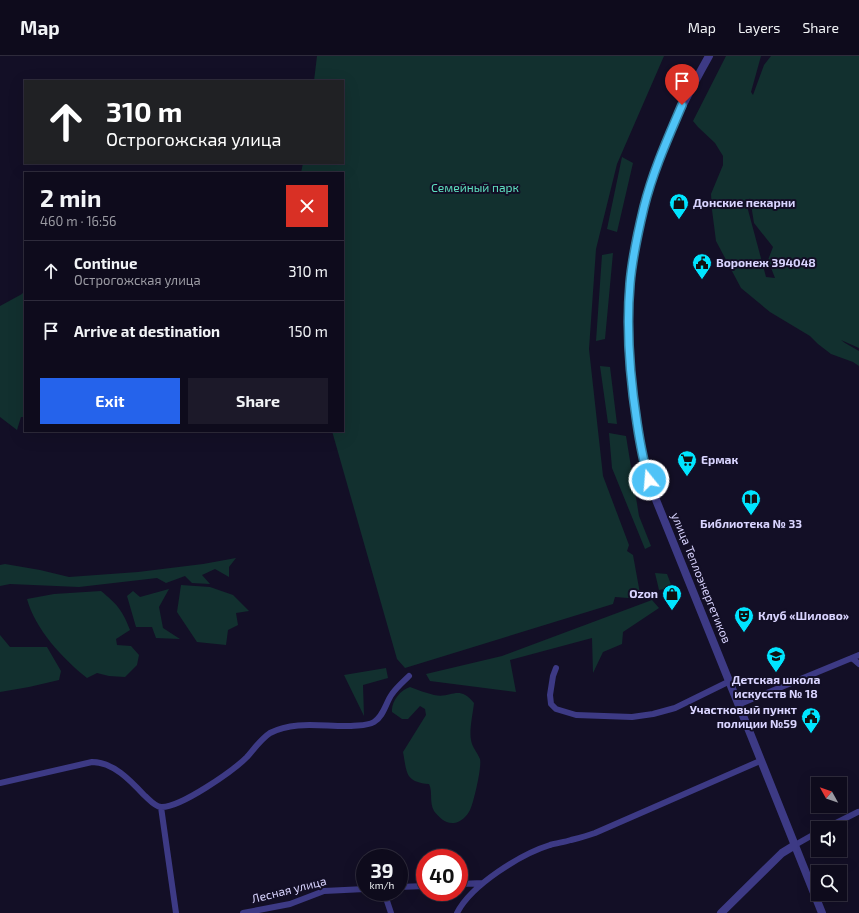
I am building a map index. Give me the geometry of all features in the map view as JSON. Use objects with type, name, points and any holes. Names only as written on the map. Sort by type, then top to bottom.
[{"type":"street","name":"улица Теплоэнергетиков","points":[[709,56],[682,105],[661,155],[648,193],[641,222],[630,283],[628,312],[632,382],[643,462],[650,486],[740,704],[760,761],[822,913]]},
{"type":"street","points":[[740,704],[859,655]]},
{"type":"street","points":[[852,658],[859,664]]},
{"type":"street","points":[[556,668],[550,695],[551,704],[556,709],[576,715],[632,717],[653,714],[675,708],[730,681]]},
{"type":"street","points":[[0,783],[92,762],[100,762],[109,765],[129,780],[154,804],[161,807],[182,802],[217,781],[246,758],[261,741],[270,734],[287,727],[310,724],[334,726],[365,725],[376,721],[392,694],[409,676]]},
{"type":"street","points":[[457,913],[471,894],[483,883],[512,862],[550,845],[595,833],[743,767],[760,761]]},
{"type":"street","points":[[161,807],[176,913]]},
{"type":"street","points":[[840,821],[858,812]]},
{"type":"street","points":[[721,913],[782,853],[811,836]]},
{"type":"street","points":[[468,884],[483,883]]},
{"type":"street","name":"Лесная улица","points":[[243,913],[290,904],[324,890],[356,889]]},
{"type":"street","points":[[387,901],[391,913]]},
{"type":"green space","name":"Семейный парк","points":[[317,56],[664,56],[617,164],[596,249],[589,349],[603,476],[629,545],[627,551],[633,555],[641,599],[615,597],[613,604],[405,668],[397,659],[332,432],[344,432],[344,172],[301,172],[303,164],[344,164],[344,80],[314,80]]},
{"type":"green space","points":[[726,56],[761,56],[751,92],[753,95],[764,65],[771,56],[859,56],[859,348],[841,340],[859,351],[859,366],[853,362],[831,354],[810,336],[770,312],[741,288],[716,241],[711,194],[723,165],[723,156],[715,143],[693,121]],"holes":[[[750,198],[754,223],[773,247],[768,260],[775,278],[766,277],[747,206]]]},
{"type":"green space","points":[[622,157],[633,163],[617,232],[607,229]]},
{"type":"green space","points":[[613,253],[605,339],[596,341],[602,255]]},
{"type":"green space","points":[[24,291],[24,417],[21,417],[17,430],[0,417],[0,306],[22,294]]},
{"type":"green space","points":[[600,366],[610,367],[617,424],[608,423]]},
{"type":"green space","points":[[609,433],[626,436],[639,516],[651,546],[645,549],[612,468]]},
{"type":"green space","points":[[236,558],[229,567],[229,577],[215,569],[202,575],[210,584],[192,583],[185,576],[166,583],[157,578],[79,587],[10,584],[0,586],[0,565],[5,564],[69,577],[138,572],[203,564]]},
{"type":"green space","points":[[655,573],[667,574],[672,587],[659,590]]},
{"type":"green space","points":[[181,585],[210,587],[233,595],[249,611],[236,613],[238,625],[228,630],[226,645],[197,642],[177,612]]},
{"type":"green space","points":[[169,589],[159,607],[163,628],[180,639],[156,638],[152,627],[136,627],[127,596],[133,591],[140,597]]},
{"type":"green space","points":[[101,591],[119,608],[130,630],[116,639],[117,645],[131,646],[139,655],[137,665],[125,677],[109,676],[97,673],[87,678],[51,643],[36,621],[27,599],[54,594]]},
{"type":"green space","points":[[652,600],[659,608],[623,632],[622,644],[603,652],[593,673],[592,638],[510,660],[516,692],[430,681],[426,674],[502,656]]},
{"type":"green space","points":[[0,635],[10,647],[47,647],[61,671],[59,680],[0,692]]},
{"type":"green space","points":[[386,668],[388,678],[363,685],[364,716],[344,675]]},
{"type":"green space","points":[[410,687],[440,696],[455,693],[464,694],[474,703],[471,740],[472,745],[480,759],[480,769],[472,806],[464,818],[457,822],[451,823],[442,820],[434,811],[429,784],[415,781],[408,775],[403,752],[426,715],[425,709],[420,706],[408,719],[402,719],[392,712],[392,708],[397,697]]},
{"type":"place","name":"Донские пекарни","points":[[679,220]]},
{"type":"place","name":"Воронеж 394048","points":[[702,280]]},
{"type":"place","name":"Ермак","points":[[687,477]]},
{"type":"place","name":"Библиотека № 33","points":[[751,516]]},
{"type":"place","name":"Ozon","points":[[672,611]]},
{"type":"place","name":"Клуб «Шилово»","points":[[744,633]]},
{"type":"place","name":"Детская школа искусств № 18","points":[[776,673]]},
{"type":"place","name":"Участковый пункт полиции №59","points":[[811,734]]},
{"type":"route","points":[[649,480],[643,462],[631,376],[628,312],[630,283],[648,193],[661,155],[682,105]]}]
